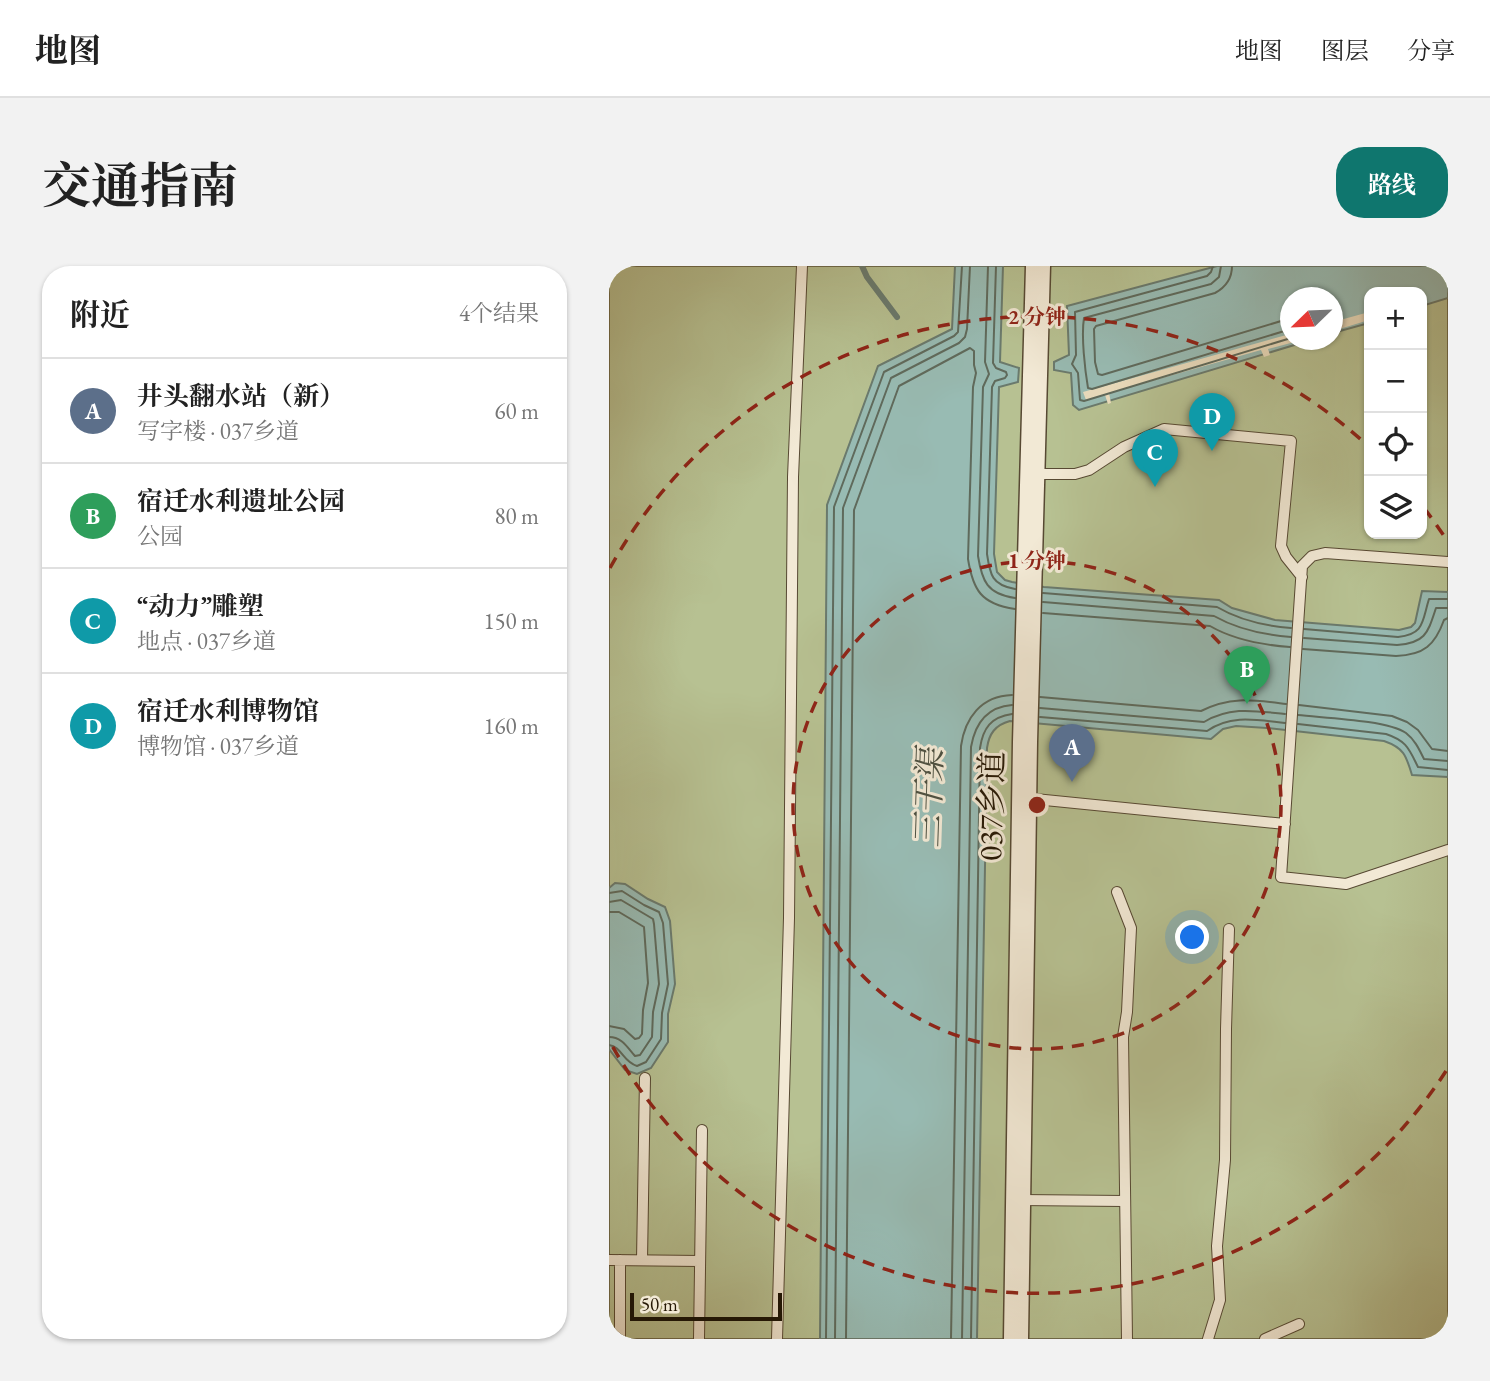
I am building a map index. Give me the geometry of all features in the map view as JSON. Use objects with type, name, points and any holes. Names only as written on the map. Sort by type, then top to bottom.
[{"type":"street","name":"037乡道","points":[[1016,1339],[1025,742],[1038,270]]},
{"type":"lane","points":[[777,1339],[789,918],[793,477],[802,266]]},
{"type":"lane","points":[[1033,474],[1075,474],[1089,470],[1124,447],[1164,429],[1291,441],[1281,546],[1302,577]]},
{"type":"lane","points":[[1448,562],[1325,553],[1312,556],[1303,566],[1281,877],[1346,884],[1448,850]]},
{"type":"lane","points":[[1024,798],[1285,824]]},
{"type":"lane","points":[[1117,892],[1131,928],[1123,1037],[1127,1339]]},
{"type":"lane","points":[[1208,1339],[1220,1300],[1217,1246],[1225,1160],[1229,929]]},
{"type":"lane","points":[[642,1260],[645,1078]]},
{"type":"lane","points":[[699,1339],[702,1130]]},
{"type":"lane","points":[[1018,1200],[1124,1201]]},
{"type":"lane","points":[[620,1339],[615,1260],[700,1261]]},
{"type":"lane","points":[[1265,1339],[1299,1324]]},
{"type":"green space","points":[[609,266],[1448,266],[1448,1339],[609,1339]]},
{"type":"water","name":"三干渠","points":[[955,266],[1003,266],[1000,362],[1019,368],[1018,382],[999,387],[994,554],[997,572],[1005,580],[1044,587],[1219,600],[1232,608],[1275,620],[1399,630],[1415,623],[1422,591],[1448,592],[1448,777],[1412,775],[1403,753],[1396,746],[1384,741],[1267,728],[1236,726],[1223,729],[1211,739],[1010,721],[997,728],[989,738],[987,748],[977,1339],[820,1339],[827,505],[878,366],[952,329]]},
{"type":"water","points":[[1217,266],[1448,266],[1448,298],[1427,304],[1427,287],[1364,287],[1364,324],[1343,330],[1343,287],[1280,287],[1280,349],[1079,410],[1073,405],[1071,373],[1054,370],[1054,362],[1069,355],[1067,306]]},
{"type":"water","points":[[615,883],[625,884],[665,907],[670,921],[675,984],[668,1014],[668,1042],[651,1068],[637,1074],[625,1070],[609,1049],[609,888]]},
{"type":"pier","points":[[1364,313],[1364,322],[1343,328],[1343,319]]},
{"type":"pier","points":[[1280,337],[1280,346],[1268,349],[1270,355],[1264,357],[1261,350],[1109,393],[1111,403],[1108,404],[1105,395],[1086,400],[1083,392]]},
{"type":"waterway","points":[[862,266],[867,277],[897,317]]},
{"type":"place","name":"宿迁水利博物馆","points":[[1212,451]]},
{"type":"place","name":"“动力”雕塑","points":[[1155,487]]},
{"type":"place","name":"宿迁水利遗址公园","points":[[1247,704]]},
{"type":"place","name":"井头翻水站（新）","points":[[1072,782]]}]
